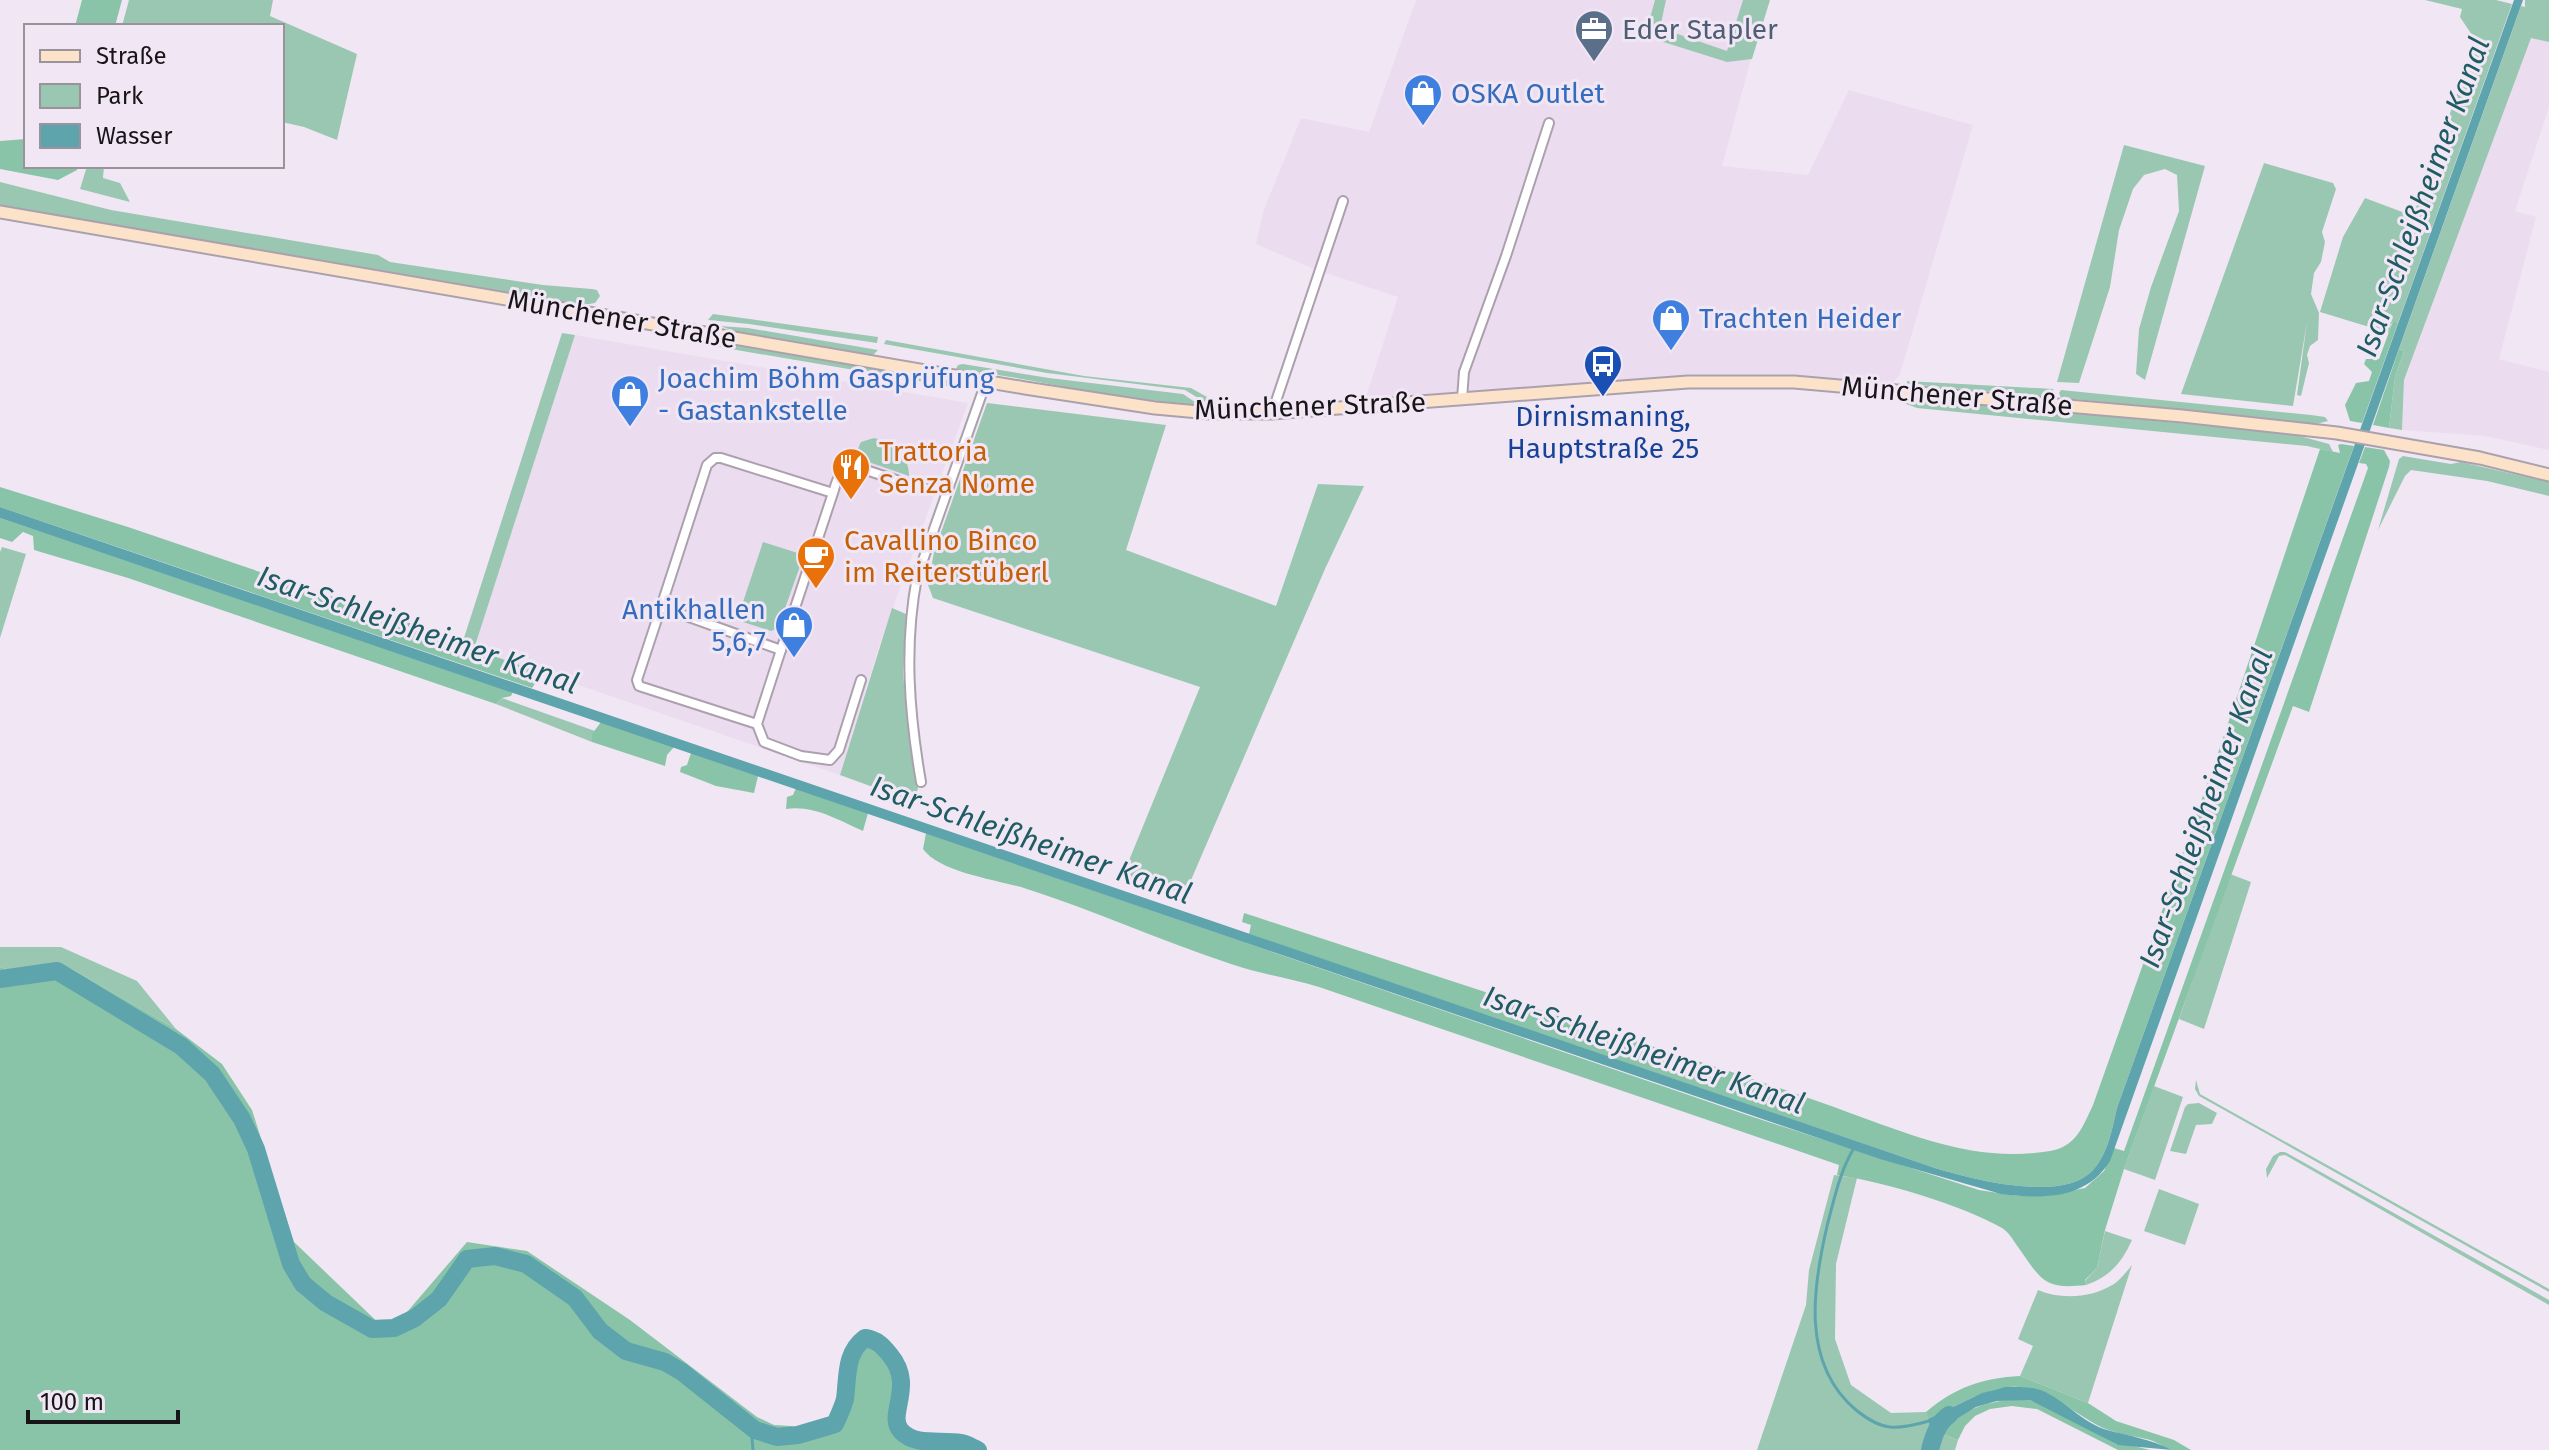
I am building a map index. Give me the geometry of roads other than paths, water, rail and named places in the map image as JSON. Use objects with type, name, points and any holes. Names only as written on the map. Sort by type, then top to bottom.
[{"type":"main road","name":"Münchener Straße","points":[[0,212],[986,382],[1155,408],[1210,413],[1688,382],[1794,382],[2182,416],[2346,435],[2480,458],[2549,475]]},
{"type":"street","points":[[1462,399],[1464,372],[1549,123]]},
{"type":"street","points":[[1273,409],[1343,201]]},
{"type":"street","points":[[921,782],[907,673],[911,607],[917,577],[986,382]]},
{"type":"street","points":[[757,724],[639,686],[637,680],[707,465],[715,458],[721,458],[833,493]]},
{"type":"street","points":[[861,680],[839,750],[830,760],[801,756],[764,742],[757,724],[839,475],[846,468],[854,466],[923,489],[948,488]]},
{"type":"street","points":[[661,607],[781,650]]},
{"type":"water","points":[[2514,0],[2523,0],[2110,1161],[2089,1183],[2062,1194],[2001,1194],[1880,1159],[0,518],[0,507],[1935,1168],[2016,1186],[2060,1186],[2078,1181],[2092,1171],[2106,1150],[2117,1108]]},
{"type":"water","points":[[2005,1387],[2043,1391],[2098,1427],[2148,1440],[2172,1450],[2118,1445],[2030,1400],[1997,1401],[1976,1407],[1948,1424],[1940,1433],[1931,1430],[1928,1419],[1982,1393]]},
{"type":"waterway","points":[[0,979],[57,971],[181,1046],[212,1074],[242,1119],[256,1149],[291,1264],[303,1284],[326,1303],[372,1329],[394,1328],[415,1318],[439,1299],[467,1259],[495,1256],[526,1264],[575,1298],[600,1331],[626,1351],[665,1362],[682,1372],[755,1430],[777,1437],[798,1435],[835,1424],[845,1399],[851,1358],[865,1338],[882,1346],[897,1367],[901,1378],[897,1424],[901,1431],[914,1439],[961,1443],[978,1450]]},
{"type":"waterway","points":[[1854,1148],[1838,1184],[1818,1271],[1815,1322],[1819,1346],[1826,1370],[1838,1391],[1866,1417],[1891,1427],[1929,1421]]},
{"type":"waterway","points":[[1930,1450],[1934,1435],[1949,1415]]},
{"type":"waterway","points":[[753,1450],[755,1430]]},
{"type":"place","name":"Eder Stapler","points":[[1594,63]]},
{"type":"place","name":"OSKA Outlet","points":[[1423,127]]},
{"type":"place","name":"Trachten Heider","points":[[1671,352]]},
{"type":"place","name":"Dirnismaning, Hauptstraße 25","points":[[1603,398]]},
{"type":"place","name":"Joachim Böhm Gasprüfung - Gastankstelle","points":[[630,428]]},
{"type":"place","name":"Trattoria Senza Nome","points":[[851,501]]},
{"type":"place","name":"Cavallino Binco im Reiterstüberl","points":[[816,590]]},
{"type":"place","name":"Antikhallen 5,6,7","points":[[794,659]]},
{"type":"water label","name":"Isar-Schleißheimer Kanal","points":[[2423,197]]},
{"type":"water label","name":"Isar-Schleißheimer Kanal","points":[[418,630]]},
{"type":"water label","name":"Isar-Schleißheimer Kanal","points":[[2206,808]]},
{"type":"water label","name":"Isar-Schleißheimer Kanal","points":[[1031,840]]},
{"type":"water label","name":"Isar-Schleißheimer Kanal","points":[[1644,1050]]}]
